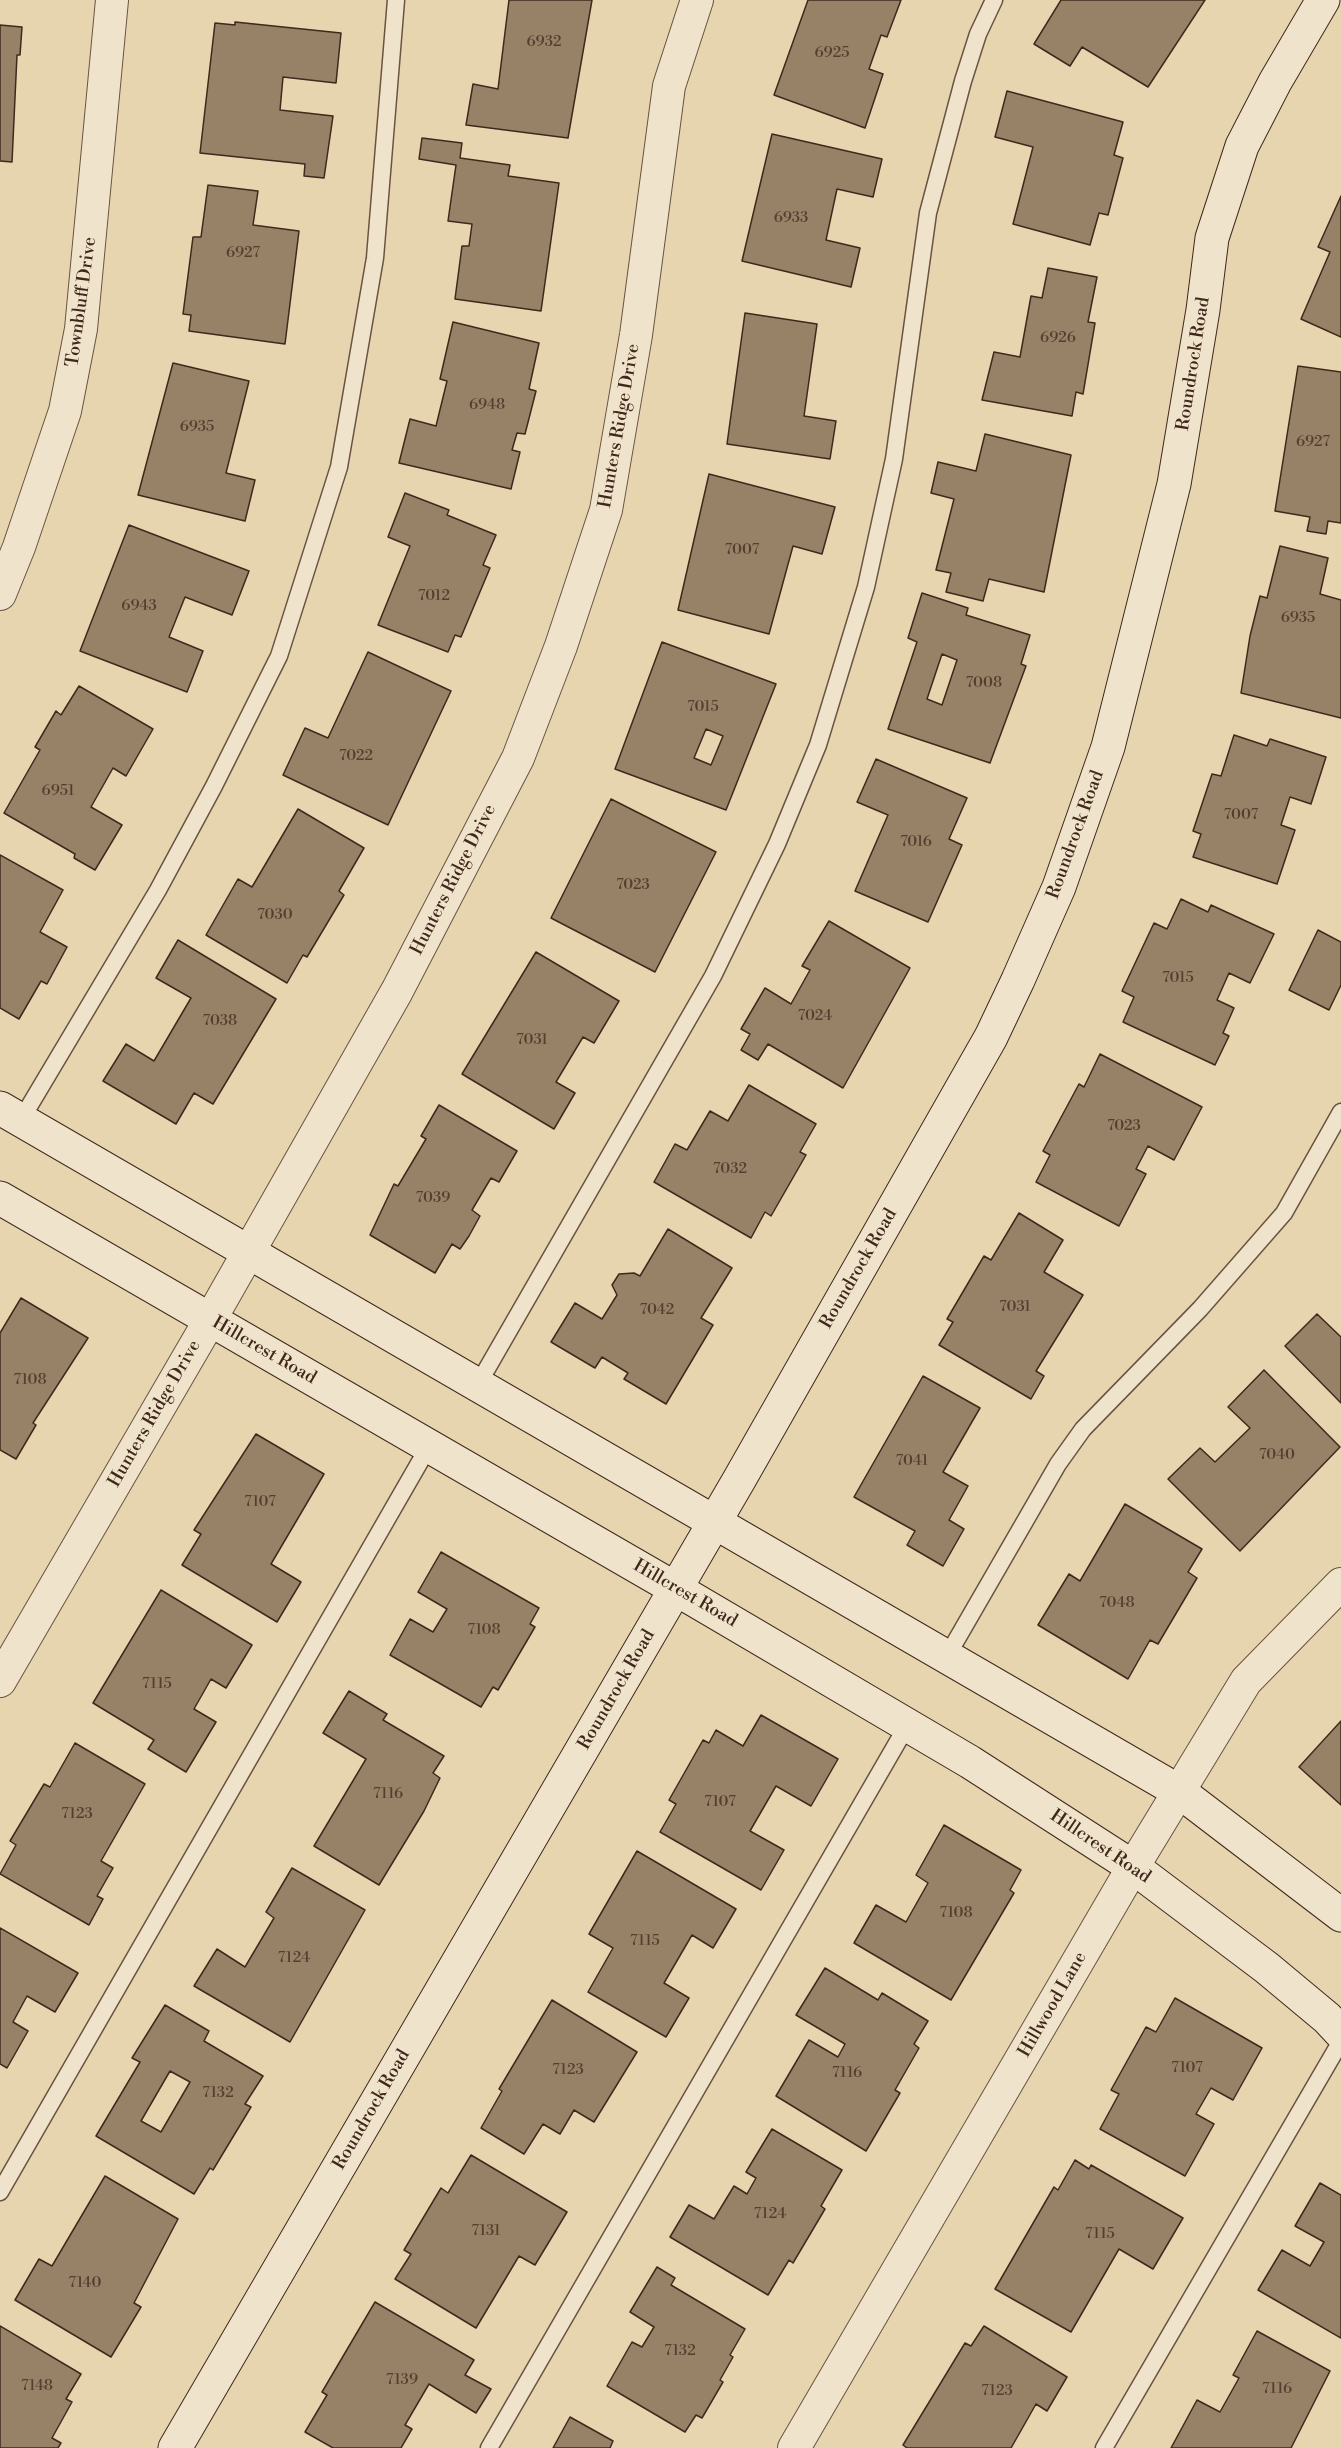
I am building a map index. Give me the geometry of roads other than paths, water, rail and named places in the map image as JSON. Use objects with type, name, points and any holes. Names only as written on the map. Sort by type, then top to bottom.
[{"type":"main road","name":"Roundrock Road","points":[[175,2448],[676,1589],[990,1037],[1059,887],[1108,747],[1174,484],[1201,322],[1212,238],[1242,146],[1275,82],[1323,0]]},
{"type":"main road","points":[[11,1114],[1180,1792],[1341,1915]]},
{"type":"main road","name":"Hillcrest Road","points":[[0,1198],[908,1724],[1133,1868],[1267,1968],[1327,2018],[1341,2033]]},
{"type":"street","name":"Townbluff Drive","points":[[0,594],[19,547],[65,411],[81,329],[112,0]]},
{"type":"street","name":"Hunters Ridge Drive","points":[[0,1681],[210,1320],[397,991],[518,758],[561,646],[606,510],[635,343],[669,86],[698,0]]},
{"type":"street","name":"Hillwood Lane","points":[[794,2448],[1133,1868],[1246,1681],[1341,1584]]},
{"type":"lane","points":[[11,1114],[158,890],[214,786],[279,656],[339,467],[375,258],[396,0]]},
{"type":"lane","points":[[477,1386],[713,976],[777,844],[818,745],[866,586],[894,459],[928,213],[963,81],[978,34],[994,0]]},
{"type":"lane","points":[[946,1658],[1058,1464],[1083,1429],[1200,1309],[1284,1213],[1341,1112]]},
{"type":"lane","points":[[0,2192],[429,1446]]},
{"type":"lane","points":[[489,2448],[908,1724]]},
{"type":"lane","points":[[1104,2448],[1341,2041]]}]
